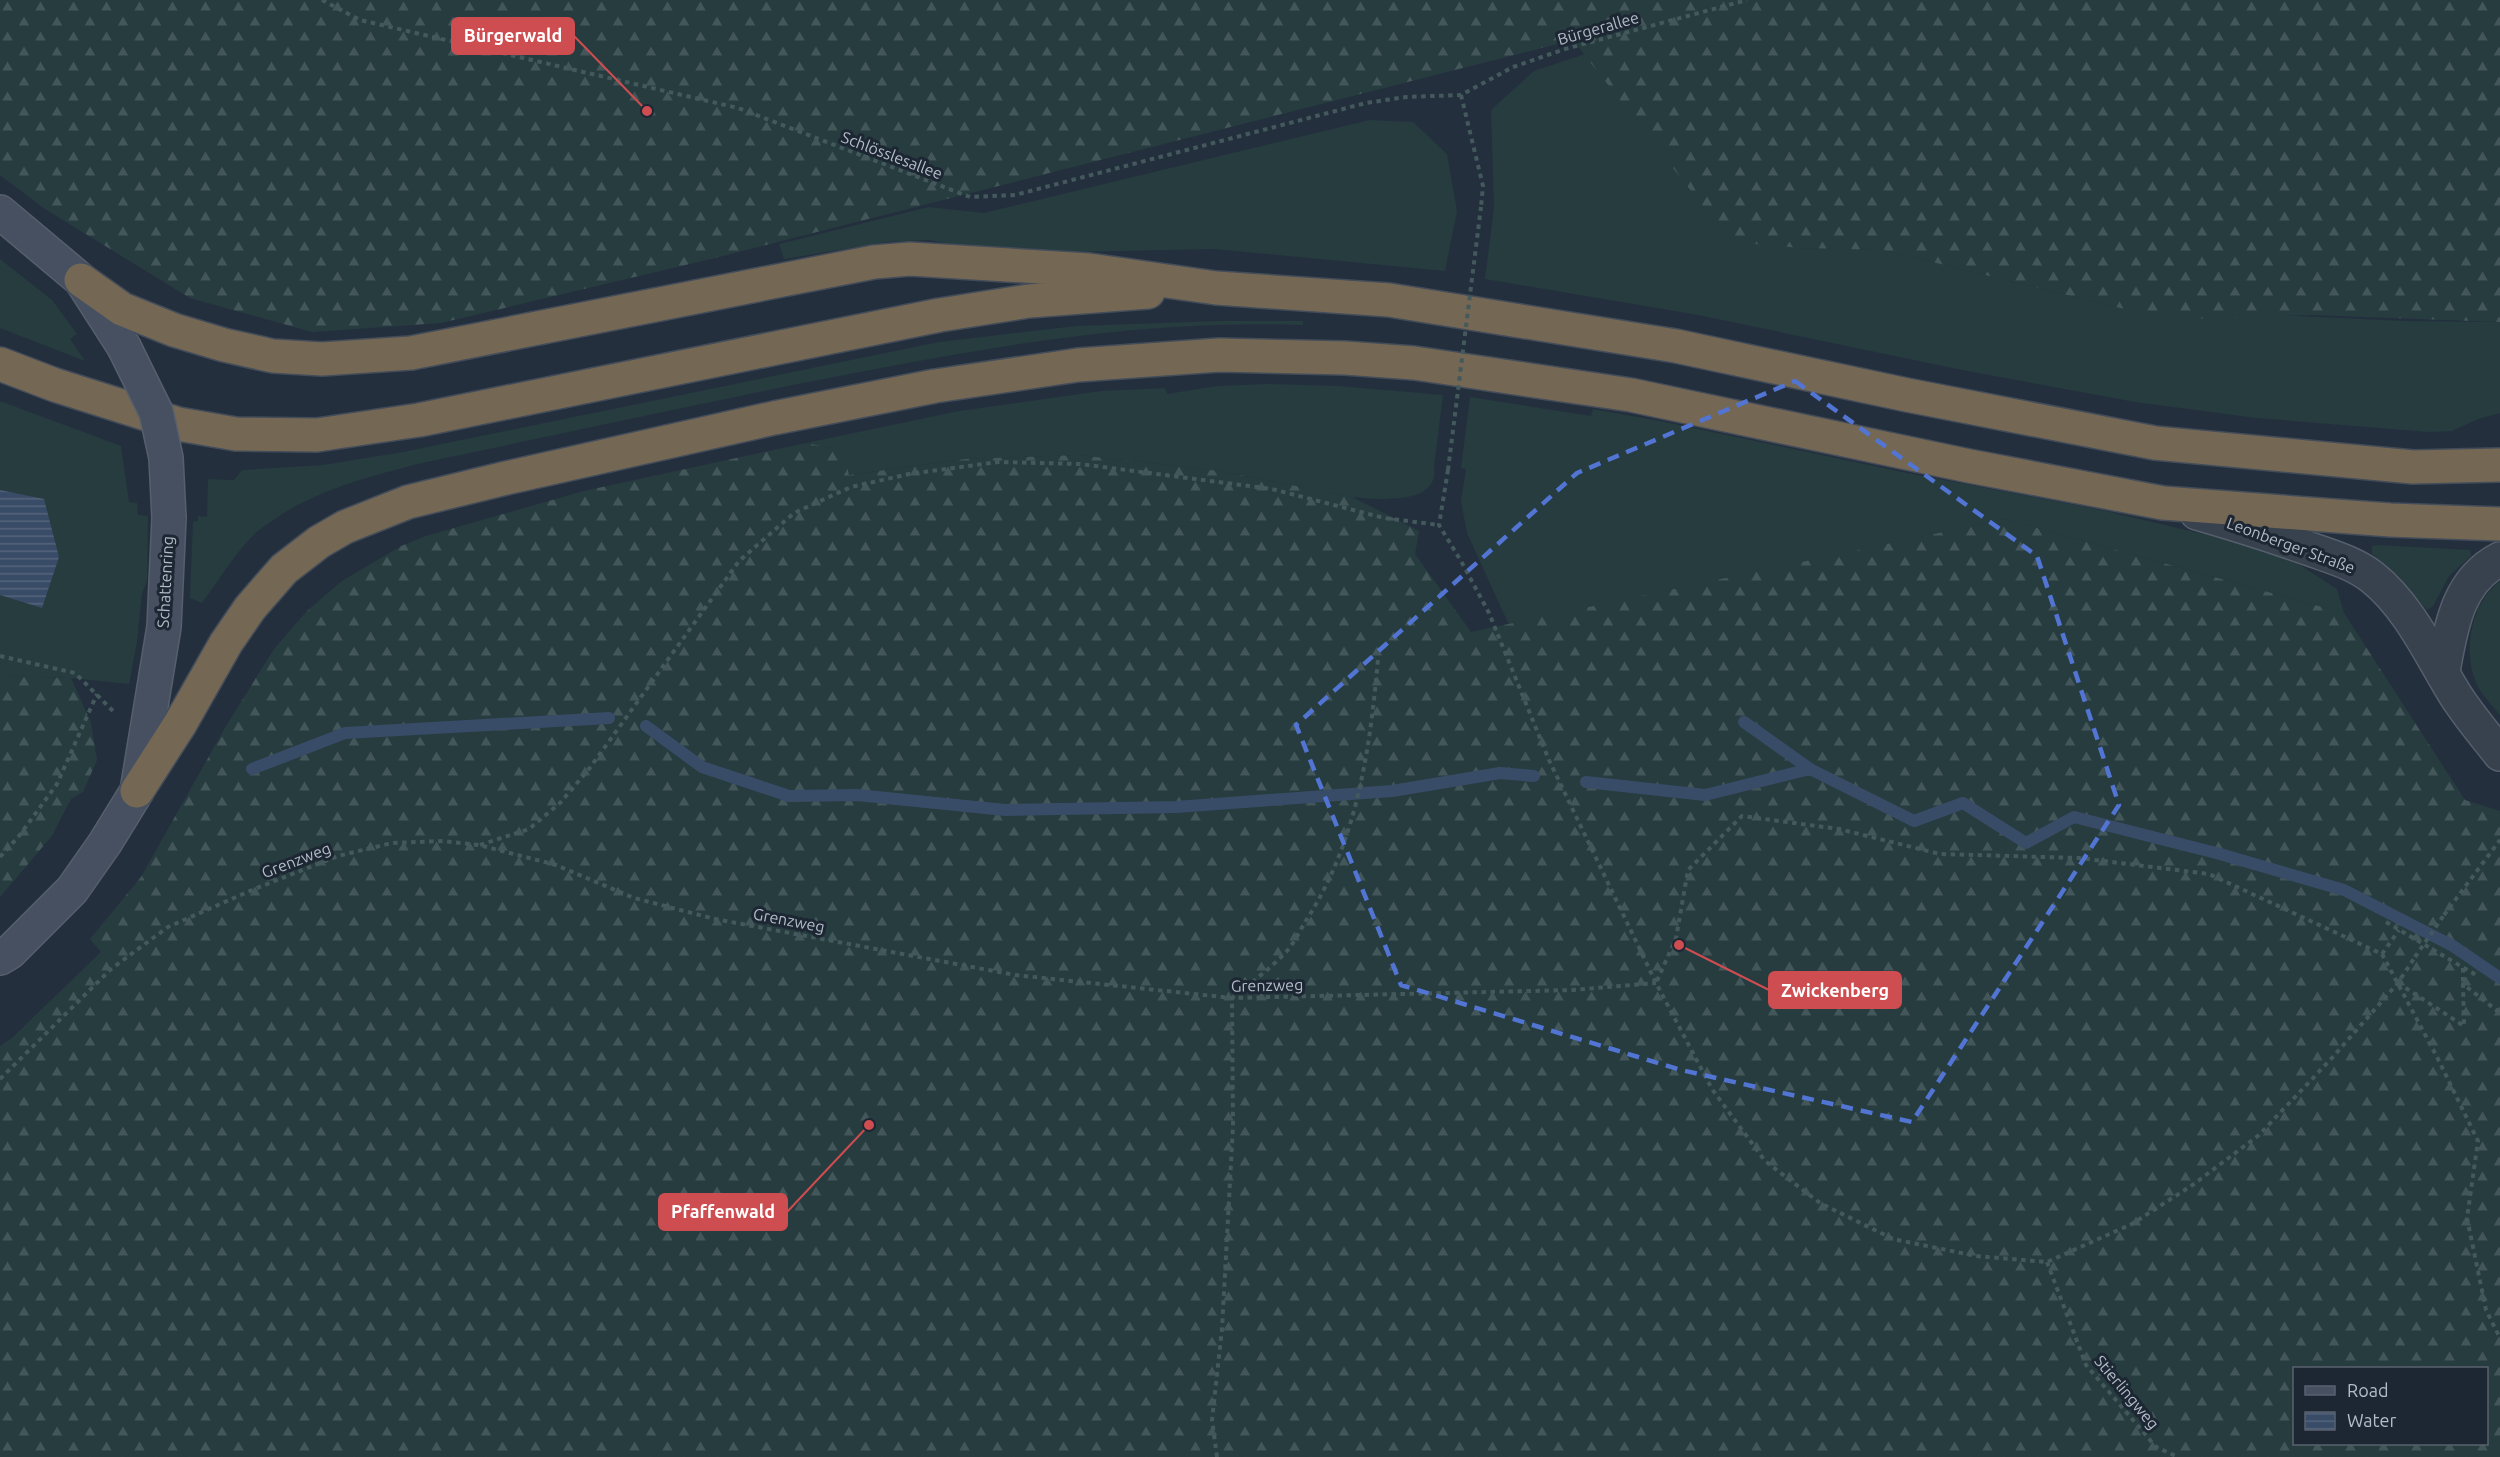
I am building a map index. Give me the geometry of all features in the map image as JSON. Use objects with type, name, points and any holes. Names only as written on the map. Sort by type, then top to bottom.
[{"type":"highway","points":[[81,280],[122,309],[174,330],[224,345],[273,356],[322,359],[411,353],[874,262],[910,260],[1089,270],[1216,288],[1389,300],[1676,345],[1907,395],[2155,443],[2413,467],[2500,465]]},
{"type":"highway","points":[[0,364],[55,385],[178,424],[236,434],[317,435],[419,420],[940,315],[1029,301],[1216,288]]},
{"type":"highway","points":[[138,791],[180,724],[226,643],[250,608],[284,569],[319,542],[345,527],[408,502],[774,418],[935,386],[1078,365],[1220,355],[1414,363],[1631,395],[1969,466],[2163,503],[2390,520],[2500,524]]},
{"type":"main road","name":"Schattenring","points":[[0,212],[81,280],[124,347],[156,412],[166,458],[169,518],[164,627],[138,791],[72,890],[10,952],[0,958]]},
{"type":"street","name":"Leonberger Straße","points":[[2163,503],[2267,533],[2352,564],[2388,591],[2444,671],[2455,694],[2500,754]]},
{"type":"street","points":[[2444,671],[2451,628],[2467,588],[2480,571],[2500,559]]},
{"type":"path","name":"Schlösslesallee","points":[[322,0],[360,20],[738,108],[970,197],[1015,195],[1366,103],[1406,97],[1461,95]]},
{"type":"path","name":"Bürgerallee","points":[[1461,95],[1513,67],[1565,49],[1747,0]]},
{"type":"path","points":[[1461,95],[1483,186],[1448,470],[1439,525],[1489,614],[1549,760],[1656,982],[1712,1089],[1765,1161],[1820,1203],[1893,1239],[1976,1256],[2047,1262],[2132,1224],[2194,1184],[2259,1135],[2331,1059],[2398,982],[2500,840]]},
{"type":"path","points":[[479,845],[529,829],[560,803],[589,769],[739,561],[794,513],[851,487],[909,474],[998,462],[1080,464],[1272,489],[1384,518],[1439,525]]},
{"type":"path","points":[[0,656],[75,673],[145,746]]},
{"type":"path","points":[[1217,1457],[1212,1420],[1222,1329],[1233,1126],[1232,998],[1286,952],[1325,890],[1356,807],[1363,777],[1372,719],[1377,659]]},
{"type":"path","points":[[0,858],[57,784],[97,694]]},
{"type":"path","points":[[1656,982],[1676,938],[1688,870],[1742,816],[1839,829],[1940,854],[2079,858],[2209,874],[2382,954],[2478,1142],[2467,1218],[2486,1310],[2500,1338]]},
{"type":"path","name":"Grenzweg","points":[[0,1079],[111,969],[168,927],[338,856],[392,843],[443,841],[479,845],[556,865],[634,898],[714,919],[1015,975],[1232,998],[1573,990],[1656,982]]},
{"type":"path","points":[[2386,922],[2476,975]]},
{"type":"path","points":[[2382,954],[2399,930]]},
{"type":"path","points":[[2398,982],[2464,1026],[2463,967]]},
{"type":"path","points":[[2463,984],[2500,1013]]},
{"type":"path","name":"Stierlingweg","points":[[2047,1262],[2086,1365],[2156,1447],[2178,1457]]},
{"type":"highlighted area","points":[[1795,381],[2037,556],[2119,805],[1912,1122],[1681,1070],[1401,985],[1296,725],[1577,473]]},
{"type":"green space","points":[[0,0],[2500,0],[2500,322],[2311,315],[2188,319],[2120,308],[1883,250],[1800,248],[1731,242],[1573,40],[715,258],[441,323],[312,332],[190,298],[45,209],[0,175]]},
{"type":"green space","points":[[1585,54],[1800,248],[1883,250],[2120,308],[2406,321],[2500,322],[2500,413],[2478,419],[2452,431],[2429,432],[2256,418],[2135,402],[1962,370],[1698,315],[1485,279],[1494,208],[1491,110],[1534,71]]},
{"type":"green space","points":[[1370,120],[1413,122],[1447,154],[1457,211],[1445,271],[1214,249],[1073,252],[985,250],[929,240],[886,242],[784,259],[779,244],[929,207],[984,213]]},
{"type":"green space","points":[[0,259],[52,300],[77,334],[70,339],[85,361],[0,328]]},
{"type":"green space","points":[[1217,321],[1303,321],[1303,325],[1186,326],[1012,345],[787,386],[422,463],[349,483],[298,505],[258,531],[250,539],[202,603],[190,598],[193,522],[198,521],[198,516],[207,517],[208,479],[234,480],[242,470],[323,465],[403,452],[939,342],[1076,326]]},
{"type":"green space","points":[[1269,384],[1338,386],[1443,395],[1433,479],[1428,488],[1405,498],[1352,497],[1220,471],[1078,455],[965,459],[848,475],[843,450],[806,443],[959,411],[1101,391],[1165,388],[1167,394],[1217,386]]},
{"type":"green space","points":[[1470,397],[1591,416],[1593,409],[1665,422],[1907,473],[2101,510],[2280,552],[2337,589],[2344,613],[2005,519],[1509,625],[1467,533],[1461,501],[1466,469],[1461,468]]},
{"type":"green space","points":[[0,401],[121,446],[129,502],[137,503],[138,515],[148,516],[147,581],[142,593],[137,642],[129,684],[71,678],[0,676]]},
{"type":"green space","points":[[806,443],[843,450],[849,475],[965,459],[1078,455],[1220,471],[1352,497],[1419,531],[1415,554],[1471,632],[2005,519],[2344,613],[2465,800],[2500,811],[2500,1457],[0,1457],[0,1046],[12,1038],[101,952],[90,939],[141,877],[226,726],[274,649],[307,611],[342,581],[401,546],[426,536],[584,491]]},
{"type":"green space","points":[[2372,546],[2470,550],[2471,556],[2449,576],[2433,606],[2427,610],[2397,575],[2372,554]]},
{"type":"green space","points":[[2500,581],[2500,715],[2475,680],[2471,667],[2470,640],[2472,626],[2483,601]]},
{"type":"green space","points":[[0,676],[71,678],[91,723],[97,760],[83,792],[71,799],[51,837],[0,897]]},
{"type":"water","points":[[0,490],[44,499],[59,557],[42,608],[0,595]]},
{"type":"waterway","points":[[252,769],[345,733],[609,718]]},
{"type":"waterway","points":[[1744,722],[1810,769]]},
{"type":"waterway","points":[[646,726],[702,767],[789,796],[857,795],[1005,810],[1176,807],[1392,791],[1500,773],[1534,776]]},
{"type":"waterway","points":[[1586,782],[1705,795],[1810,769],[1914,821],[1963,803],[2026,843],[2074,817],[2220,854],[2344,890],[2453,946],[2500,978]]},
{"type":"place","name":"Bürgerwald","points":[[647,111]]},
{"type":"place","name":"Zwickenberg","points":[[1679,945]]},
{"type":"place","name":"Pfaffenwald","points":[[869,1125]]}]
